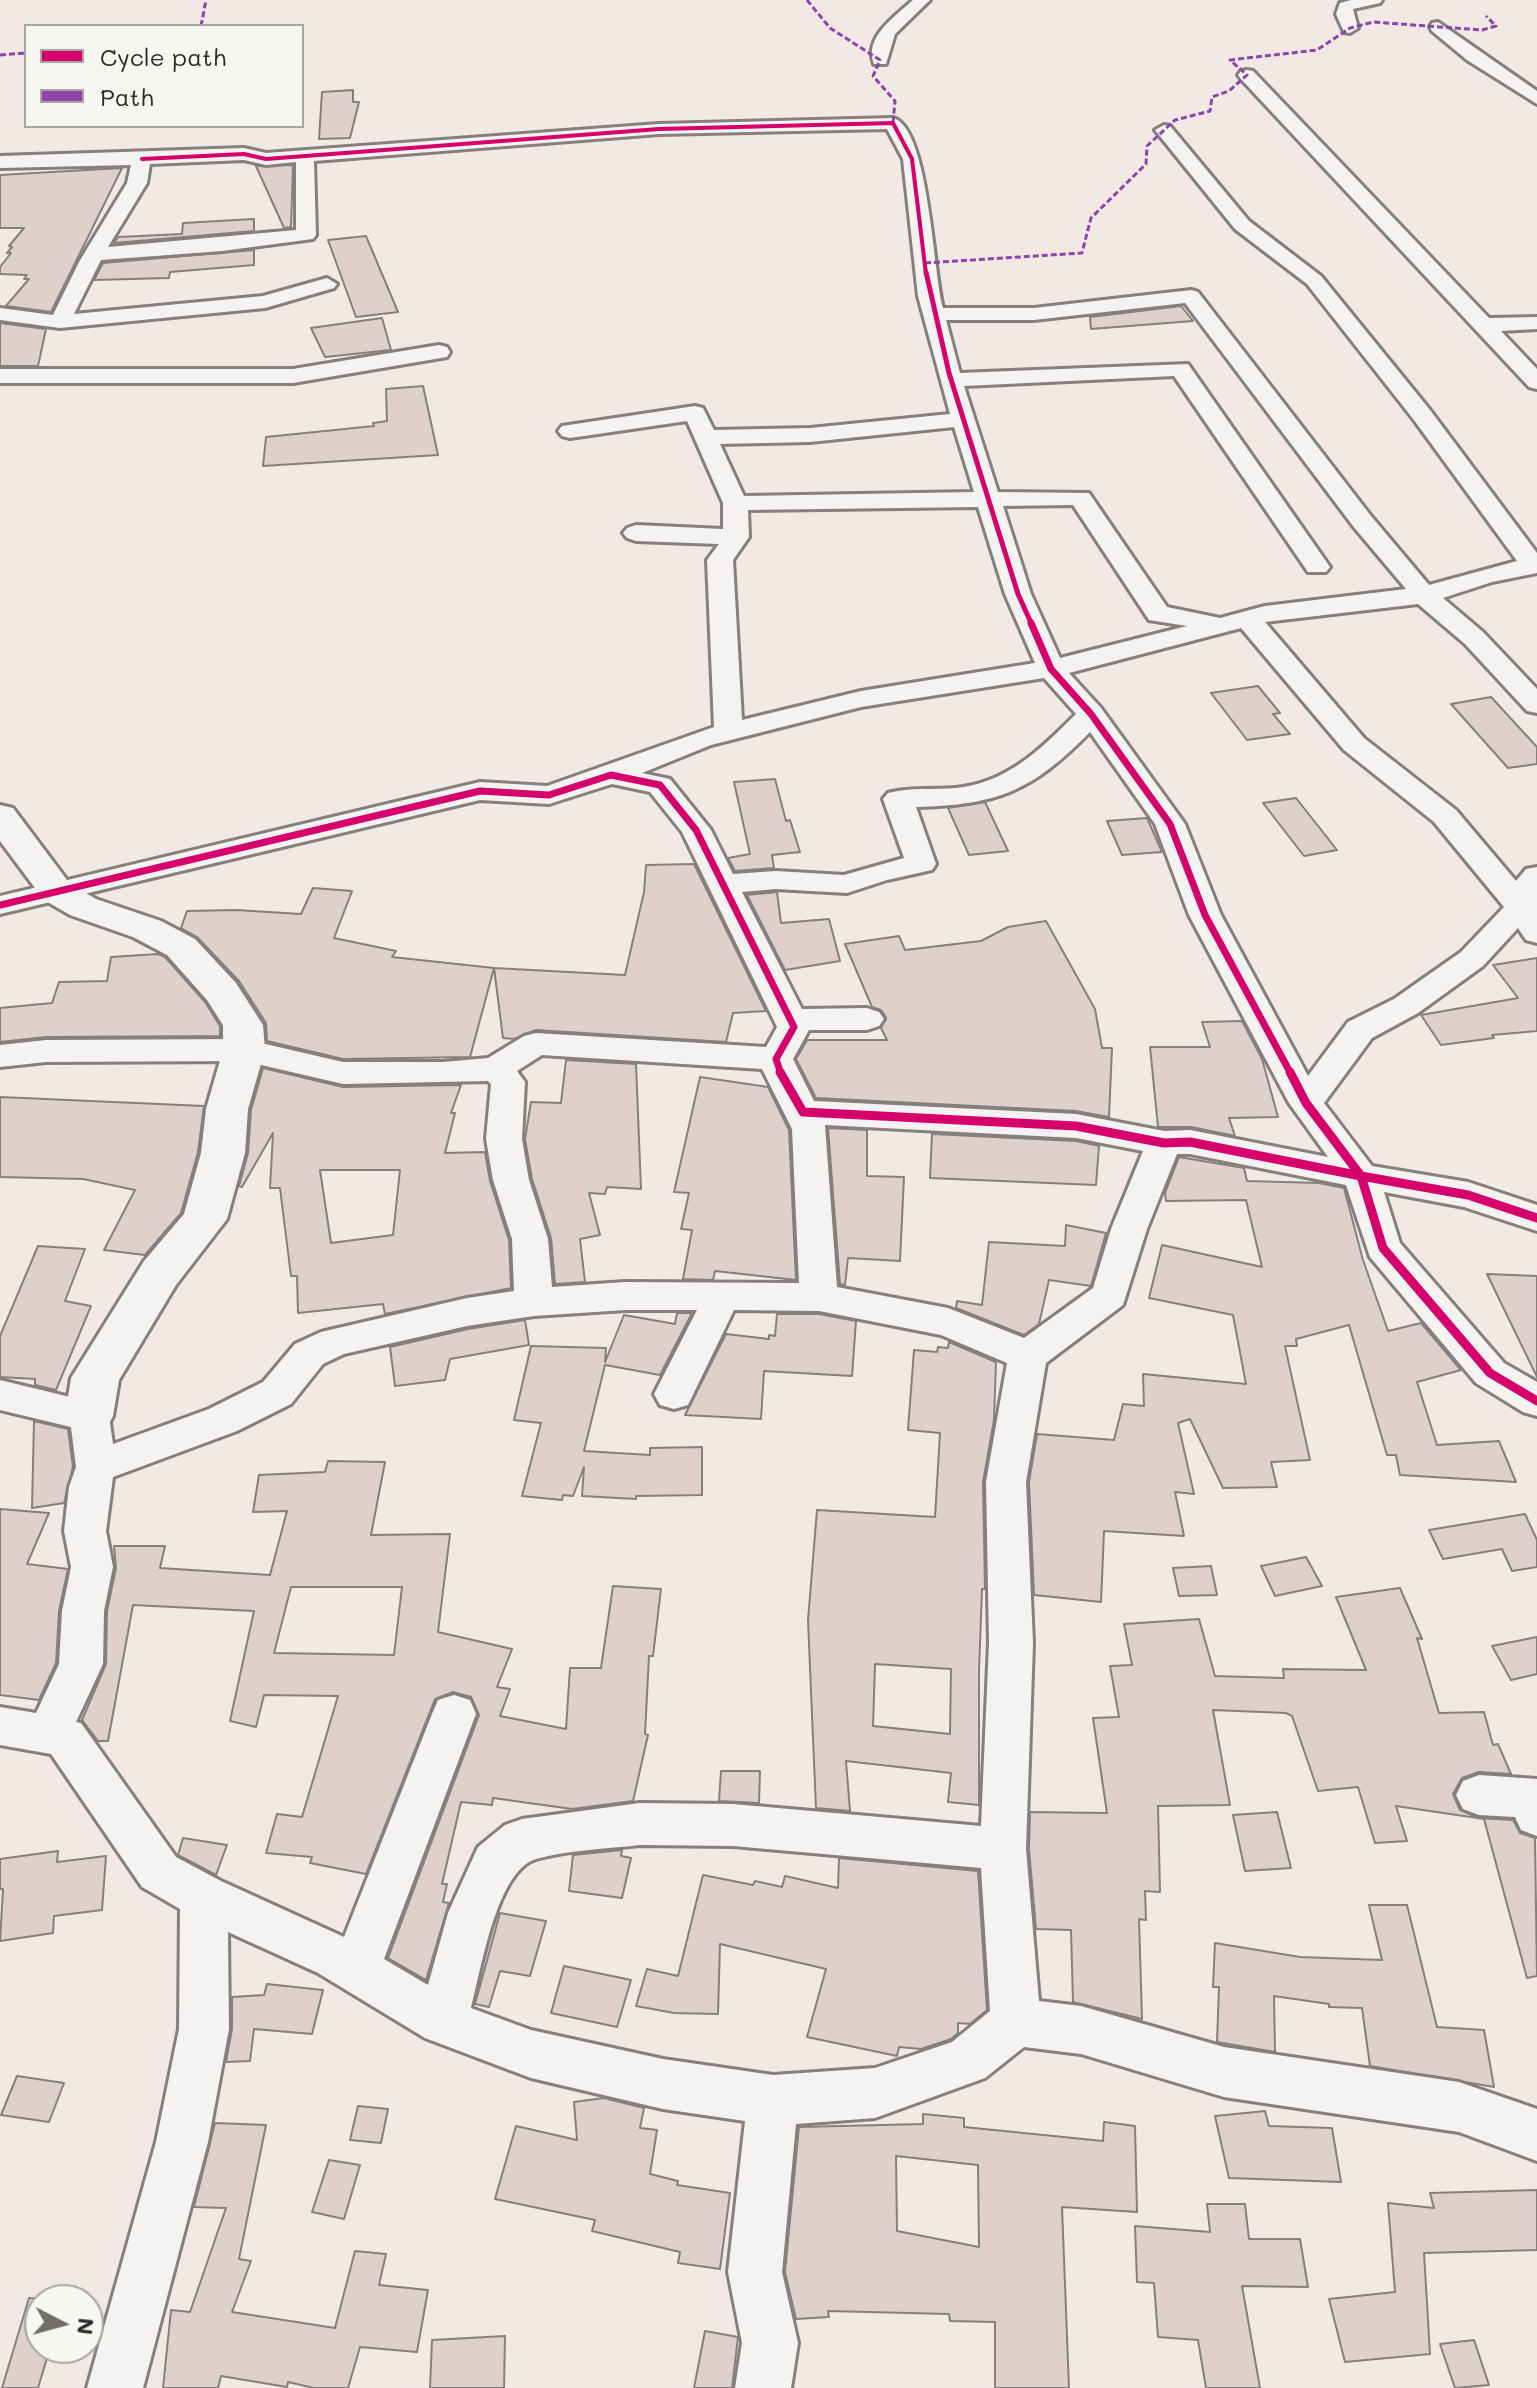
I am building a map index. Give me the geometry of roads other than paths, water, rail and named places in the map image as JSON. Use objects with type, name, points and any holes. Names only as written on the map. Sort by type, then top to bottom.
[{"type":"street","points":[[880,60],[880,42],[896,22],[922,0]]},
{"type":"street","points":[[1350,28],[1344,14],[1346,6],[1374,0]]},
{"type":"street","points":[[1438,27],[1473,56],[1537,99]]},
{"type":"street","points":[[1247,75],[1537,382]]},
{"type":"street","points":[[0,162],[244,154],[266,159],[659,129],[893,123],[912,159],[934,314],[951,380],[1018,594],[1051,669],[1091,714],[1170,824],[1205,915],[1306,1103],[1361,1176],[1383,1248],[1490,1373],[1537,1401]]},
{"type":"street","points":[[0,905],[480,791],[549,795],[611,775],[701,739],[861,699],[1051,669],[1237,621],[1424,595],[1487,575],[1536,565],[1314,280],[1242,225],[1164,130]]},
{"type":"street","points":[[94,254],[222,245],[306,235],[305,156]]},
{"type":"street","points":[[60,322],[94,254],[137,183],[142,159]]},
{"type":"street","points":[[0,314],[60,322],[265,302],[327,284]]},
{"type":"street","points":[[934,314],[1034,314],[1191,296],[1362,521],[1424,595],[1474,638],[1537,705]]},
{"type":"street","points":[[1483,325],[1537,323]]},
{"type":"street","points":[[0,376],[293,376],[439,352]]},
{"type":"street","points":[[951,380],[1180,369],[1317,567]]},
{"type":"street","points":[[570,431],[695,413],[735,503],[736,537],[720,560],[728,732]]},
{"type":"street","points":[[706,437],[810,435],[964,419]]},
{"type":"street","points":[[735,503],[1080,498],[1158,614],[1237,621],[1354,744],[1445,816],[1529,920]]},
{"type":"street","points":[[636,533],[736,537]]},
{"type":"street","points":[[725,884],[776,880],[847,884],[880,872],[921,864],[898,799],[947,798],[1002,787],[1050,755],[1091,714]]},
{"type":"street","points":[[611,775],[660,785],[696,830],[794,1027],[776,1059],[809,1129],[819,1297]]},
{"type":"street","points":[[0,816],[57,892],[83,907],[147,929],[181,947],[222,992],[243,1025],[244,1050],[227,1109],[223,1153],[205,1219],[160,1273],[95,1378],[89,1416],[96,1467],[89,1487],[85,1531],[92,1567],[83,1611],[81,1664],[49,1732]]},
{"type":"street","points":[[1529,920],[1531,881],[1537,876]]},
{"type":"street","points":[[1306,1103],[1360,1030],[1406,1006],[1529,920]]},
{"type":"street","points":[[791,1020],[867,1019]]},
{"type":"street","points":[[0,1056],[46,1051],[244,1050],[343,1073],[443,1073],[496,1069],[536,1044],[776,1059]]},
{"type":"street","points":[[496,1069],[508,1082],[504,1139],[511,1180],[530,1239],[534,1302]]},
{"type":"street","points":[[803,1112],[1076,1126],[1164,1143],[1190,1142],[1468,1195],[1537,1218]]},
{"type":"street","points":[[1016,2022],[1003,1849],[1011,1643],[1006,1482],[1028,1356],[1110,1295],[1129,1229],[1164,1143]]},
{"type":"street","points":[[96,1467],[223,1420],[277,1393],[309,1354],[335,1342],[467,1312],[534,1302],[625,1296],[721,1299],[819,1297],[948,1322],[1028,1356]]},
{"type":"street","points":[[674,1394],[721,1299]]},
{"type":"street","points":[[0,1395],[89,1416]]},
{"type":"street","points":[[356,1968],[454,1714]]},
{"type":"street","points":[[0,1726],[65,1737],[159,1872],[204,1897],[356,1968],[443,2021],[531,2054],[663,2084],[773,2100],[875,2093],[967,2061],[1016,2022],[1081,2030],[1224,2072],[1459,2107],[1537,2135]]},
{"type":"street","points":[[1479,1795],[1531,1797],[1537,1815]]},
{"type":"street","points":[[443,2021],[472,1913],[495,1862],[522,1840],[640,1824],[733,1825],[1003,1849]]},
{"type":"street","points":[[115,2388],[182,2142],[204,2029],[204,1897]]},
{"type":"street","points":[[763,2388],[770,2343],[755,2272],[773,2100]]}]
